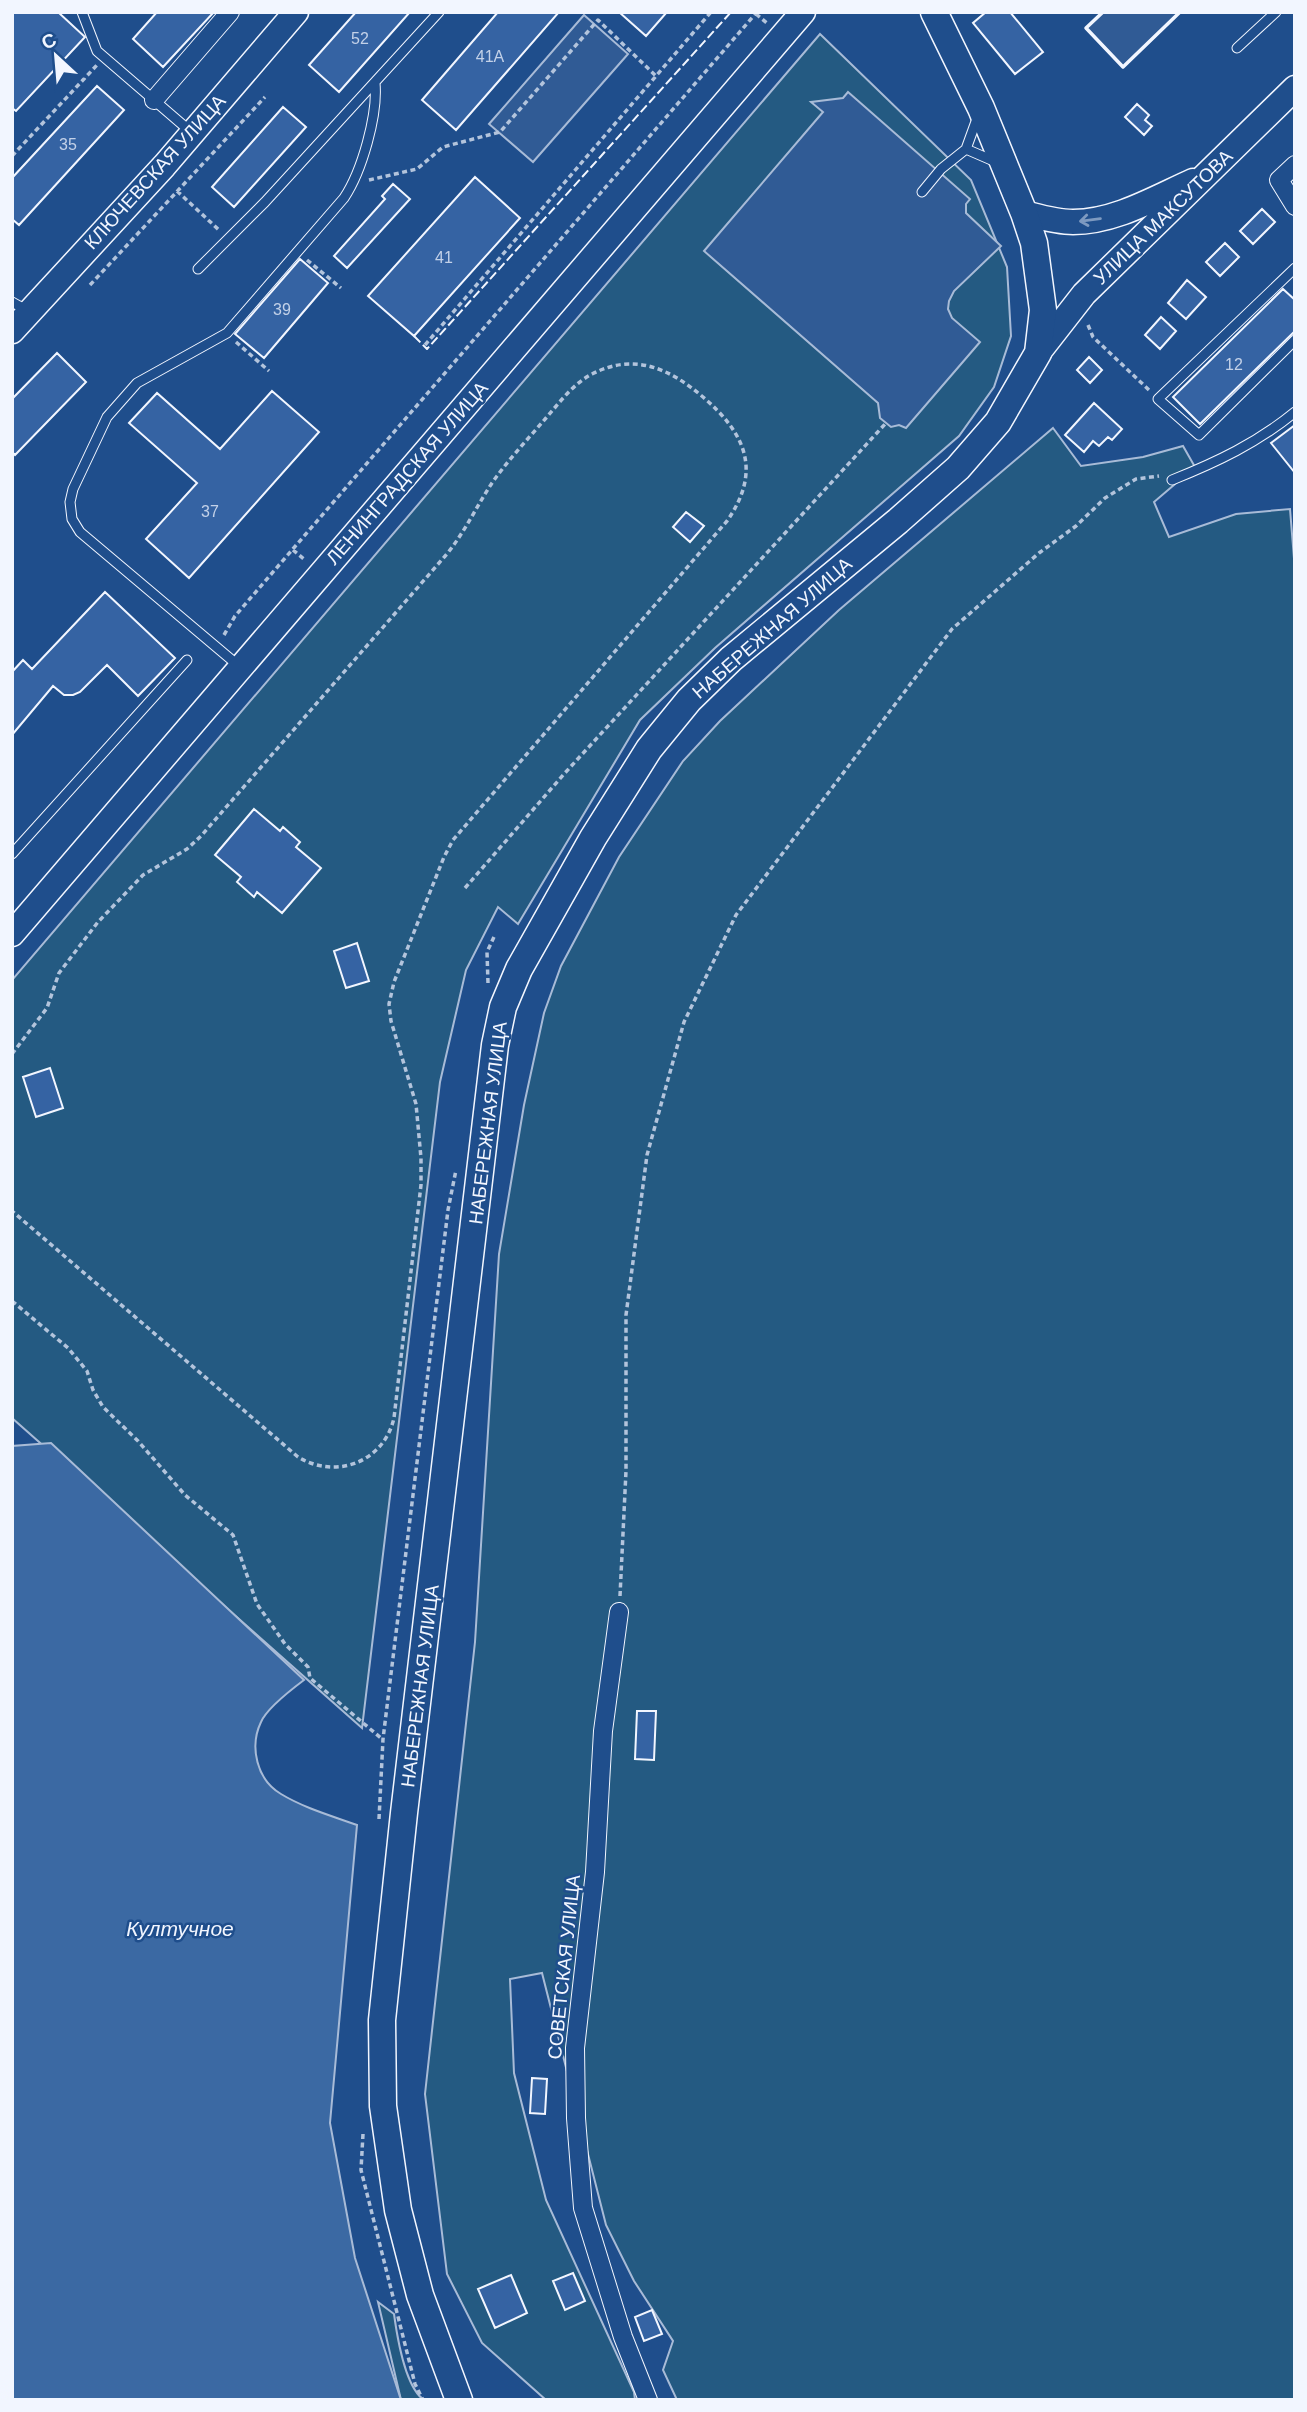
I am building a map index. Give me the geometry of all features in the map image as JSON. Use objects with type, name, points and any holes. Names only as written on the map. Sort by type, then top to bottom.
[{"type":"main road","name":"КЛЮЧЕВСКАЯ УЛИЦА","points":[[12,331],[21,307],[192,133],[296,12]]},
{"type":"main road","name":"ЛЕНИНГРАДСКАЯ УЛИЦА","points":[[12,934],[803,12]]},
{"type":"main road","name":"НАБЕРЕЖНАЯ УЛИЦА","points":[[459,2400],[420,2295],[398,2210],[383,2106],[382,2020],[495,1045],[503,1007],[530,948],[626,783],[668,725],[689,700],[741,650],[958,468],[998,422],[1038,353],[1042,289],[1034,243],[981,108],[934,12]]},
{"type":"main road","name":"УЛИЦА МАКСУТОВА","points":[[1038,353],[1084,294],[1295,88]]},
{"type":"main road","points":[[1024,213],[1073,222],[1107,218],[1206,175]]},
{"type":"street","points":[[154,100],[230,12]]},
{"type":"street","points":[[1295,165],[1279,180],[1295,206]]},
{"type":"street","name":"СОВЕТСКАЯ УЛИЦА","points":[[619,1612],[603,1731],[595,1872],[575,2048],[576,2118],[583,2208],[623,2337],[648,2400]]},
{"type":"lane","points":[[82,12],[97,51],[103,58],[192,133]]},
{"type":"lane","points":[[198,269],[439,12]]},
{"type":"lane","points":[[1237,48],[1276,12]]},
{"type":"lane","points":[[242,668],[80,532],[72,519],[70,502],[73,489],[107,417],[137,383],[227,334],[344,198],[354,183],[374,117],[377,101],[375,83]]},
{"type":"lane","points":[[922,192],[941,169],[966,149],[981,108]]},
{"type":"lane","points":[[966,149],[1005,166]]},
{"type":"lane","points":[[1295,268],[1158,399],[1199,435],[1295,340]]},
{"type":"lane","points":[[1171,477],[1219,462],[1269,433],[1295,412]]},
{"type":"lane","points":[[12,854],[187,660]]},
{"type":"path","points":[[425,345],[711,12]]},
{"type":"path","points":[[235,616],[757,13],[772,27]]},
{"type":"path","points":[[354,183],[417,169],[443,147],[500,132],[598,20],[656,76]]},
{"type":"path","points":[[12,156],[103,58]]},
{"type":"path","points":[[90,285],[265,97]]},
{"type":"path","points":[[177,191],[213,225]]},
{"type":"path","points":[[298,251],[341,288]]},
{"type":"path","points":[[1091,315],[1088,328],[1093,337],[1158,399]]},
{"type":"path","points":[[227,334],[269,371]]},
{"type":"path","points":[[12,1054],[47,1008],[59,973],[98,922],[143,875],[187,849],[201,836],[446,555],[465,531],[493,482],[573,387],[594,373],[613,366],[636,364],[653,367],[682,380],[728,420],[740,439],[746,467],[744,485],[732,514],[453,840],[392,987],[389,1012],[416,1104],[421,1185],[394,1418],[379,1448],[360,1462],[342,1467],[321,1467],[298,1457],[12,1211]]},
{"type":"path","points":[[465,888],[607,725],[886,423]]},
{"type":"path","points":[[619,1612],[626,1471],[626,1315],[647,1155],[684,1022],[736,915],[952,629],[1039,553],[1076,526],[1105,498],[1136,479],[1171,477]]},
{"type":"path","points":[[293,550],[309,564]]},
{"type":"path","points":[[12,1301],[68,1348],[87,1371],[93,1390],[103,1407],[138,1441],[185,1495],[233,1535],[251,1591],[285,1644],[302,1658],[308,1667],[310,1678],[383,1739]]},
{"type":"shaded area","points":[[1103,12],[1180,12],[1123,67],[1086,28]]},
{"type":"shaded area","points":[[584,15],[628,54],[533,162],[489,124]]},
{"type":"shaded area","points":[[820,34],[971,180],[1007,267],[1011,336],[994,387],[959,436],[715,648],[640,720],[518,924],[498,907],[466,970],[440,1082],[362,1728],[12,1418],[12,980]]},
{"type":"shaded area","points":[[848,92],[970,199],[966,204],[966,213],[1001,246],[954,291],[949,301],[948,309],[952,318],[980,342],[906,428],[899,425],[891,427],[880,418],[878,403],[704,251],[823,112],[811,102],[843,98]]},
{"type":"shaded area","points":[[1053,428],[1081,466],[1143,457],[1183,446],[1195,467],[1154,502],[1169,537],[1236,514],[1290,509],[1295,571],[1295,2400],[677,2400],[663,2370],[673,2341],[634,2281],[606,2225],[542,1973],[510,1979],[514,2073],[546,2200],[634,2392],[635,2400],[546,2400],[482,2343],[447,2274],[425,2094],[475,1642],[499,1254],[524,1105],[544,1013],[561,966],[619,857],[683,761],[720,721],[839,610]]},
{"type":"shaded area","points":[[378,2302],[394,2314],[407,2373],[417,2393],[424,2400],[401,2400]]},
{"type":"water","name":"Култучное","points":[[51,1443],[304,1680],[280,1699],[264,1717],[257,1732],[256,1752],[261,1772],[281,1794],[309,1808],[357,1825],[330,2123],[355,2258],[401,2400],[12,2400],[12,1446]]},
{"type":"building","points":[[12,12],[58,12],[85,37],[16,111],[12,108]]},
{"type":"building","points":[[157,12],[214,12],[163,67],[133,39]]},
{"type":"building","points":[[356,12],[410,12],[339,92],[309,65]]},
{"type":"building","points":[[498,12],[559,12],[456,130],[422,100]]},
{"type":"building","points":[[619,12],[667,12],[646,36]]},
{"type":"building","points":[[986,12],[1010,12],[1043,52],[1015,74],[973,23]]},
{"type":"building","points":[[97,86],[124,110],[19,225],[12,219],[12,178]]},
{"type":"building","points":[[1137,104],[1149,115],[1145,120],[1152,126],[1144,135],[1125,117]]},
{"type":"building","points":[[283,107],[306,127],[234,207],[212,187]]},
{"type":"building","points":[[475,177],[520,218],[414,336],[368,296]]},
{"type":"building","points":[[393,184],[410,199],[347,268],[334,256],[385,199],[382,196]]},
{"type":"building","points":[[1262,209],[1275,222],[1253,244],[1240,231]]},
{"type":"building","points":[[1225,243],[1239,257],[1220,276],[1206,262]]},
{"type":"building","points":[[300,259],[328,283],[264,358],[235,334]]},
{"type":"building","points":[[1187,280],[1206,297],[1186,319],[1168,303]]},
{"type":"building","points":[[1283,289],[1295,300],[1295,331],[1200,424],[1173,397]]},
{"type":"building","points":[[1161,317],[1176,331],[1160,349],[1145,335]]},
{"type":"building","points":[[57,353],[86,382],[15,455],[12,452],[12,399]]},
{"type":"building","points":[[1089,357],[1102,370],[1090,383],[1077,370]]},
{"type":"building","points":[[272,391],[319,432],[189,578],[146,539],[197,483],[129,423],[157,393],[220,449]]},
{"type":"building","points":[[1094,403],[1122,429],[1112,440],[1108,437],[1099,446],[1093,441],[1084,452],[1065,435]]},
{"type":"building","points":[[1295,425],[1295,473],[1271,443]]},
{"type":"building","points":[[686,512],[704,526],[690,542],[673,527]]},
{"type":"building","points":[[105,592],[175,658],[138,696],[107,665],[80,692],[73,695],[64,695],[53,686],[12,735],[12,672],[23,660],[32,669]]},
{"type":"building","points":[[254,809],[280,831],[283,827],[300,842],[296,847],[321,868],[282,913],[257,892],[254,897],[237,882],[241,877],[215,855]]},
{"type":"building","points":[[357,943],[369,981],[346,988],[334,951]]},
{"type":"building","points":[[50,1068],[63,1108],[36,1117],[23,1077]]},
{"type":"building","points":[[637,1711],[656,1711],[654,1760],[635,1759]]},
{"type":"building","points":[[532,2078],[547,2079],[545,2114],[530,2113]]},
{"type":"building","points":[[573,2273],[585,2301],[565,2310],[553,2281]]},
{"type":"building","points":[[511,2275],[527,2313],[495,2328],[478,2289]]},
{"type":"building","points":[[652,2310],[662,2334],[644,2341],[635,2317]]},
{"type":"fence","points":[[414,336],[427,349],[731,12]]},
{"type":"wall","points":[[1103,12],[1086,28],[1123,67],[1180,12]]}]
